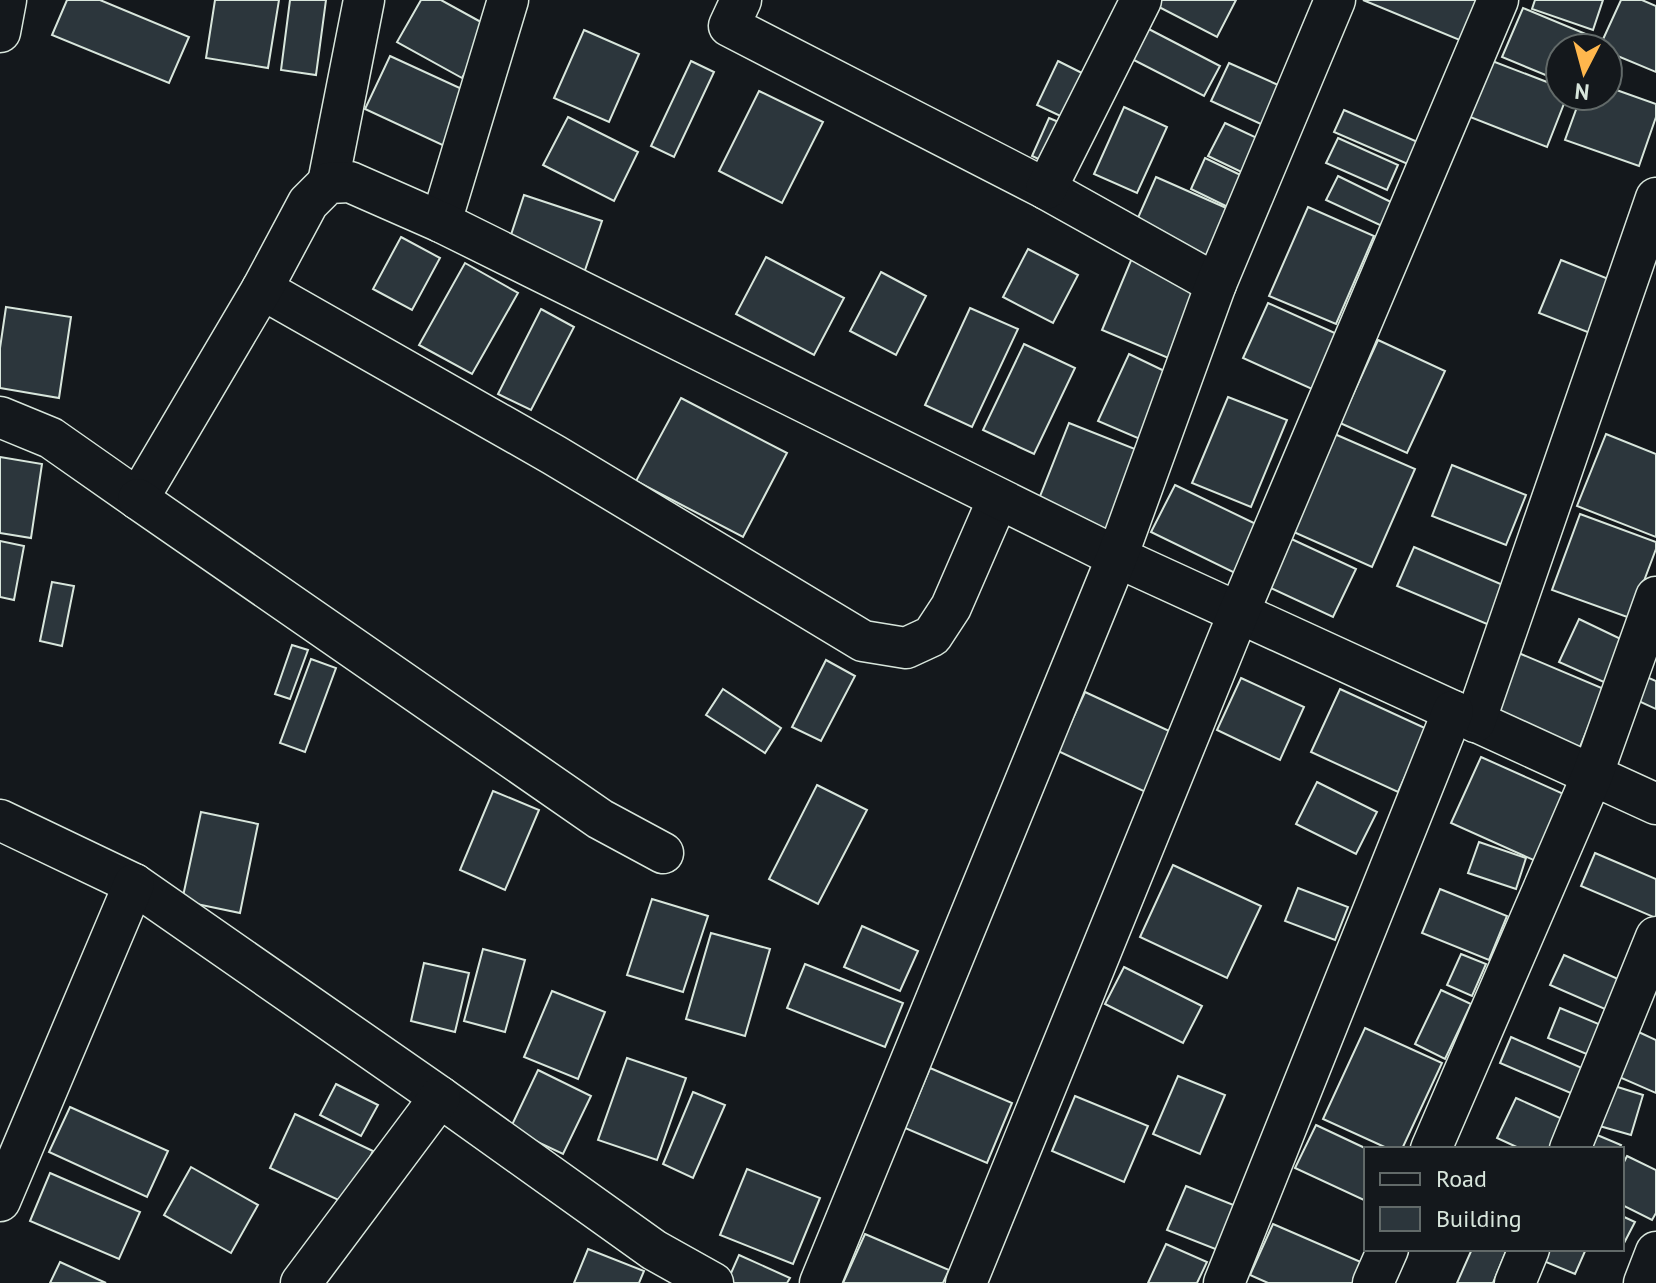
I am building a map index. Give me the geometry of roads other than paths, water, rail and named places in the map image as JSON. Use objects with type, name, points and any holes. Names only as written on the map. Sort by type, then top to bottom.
[{"type":"street","points":[[0,32],[6,0]]},
{"type":"street","points":[[138,499],[262,289],[308,203],[328,183],[364,0]]},
{"type":"street","points":[[441,222],[508,0]]},
{"type":"street","points":[[741,0],[729,26],[1046,189],[1216,284]]},
{"type":"street","points":[[1046,189],[1141,0]]},
{"type":"street","points":[[820,1283],[1117,557],[1216,284],[1335,0]]},
{"type":"street","points":[[966,1283],[1239,612],[1498,0]]},
{"type":"street","points":[[328,183],[350,182],[441,222],[1117,557],[1656,804]]},
{"type":"street","points":[[1224,1283],[1464,717],[1656,198]]},
{"type":"street","points":[[262,289],[554,455],[863,641],[906,648],[932,636],[951,607],[998,499]]},
{"type":"street","points":[[0,417],[51,438],[600,819],[663,853]]},
{"type":"street","points":[[1432,1147],[1592,776],[1656,597]]},
{"type":"street","points":[[0,820],[134,884],[654,1250],[713,1283]]},
{"type":"street","points":[[0,1201],[134,884]]},
{"type":"street","points":[[1571,1147],[1656,937]]},
{"type":"street","points":[[301,1283],[440,1097]]},
{"type":"street","points":[[1373,1283],[1387,1251]]},
{"type":"street","points":[[1515,1283],[1528,1251]]},
{"type":"street","points":[[1644,1283],[1656,1252]]}]
